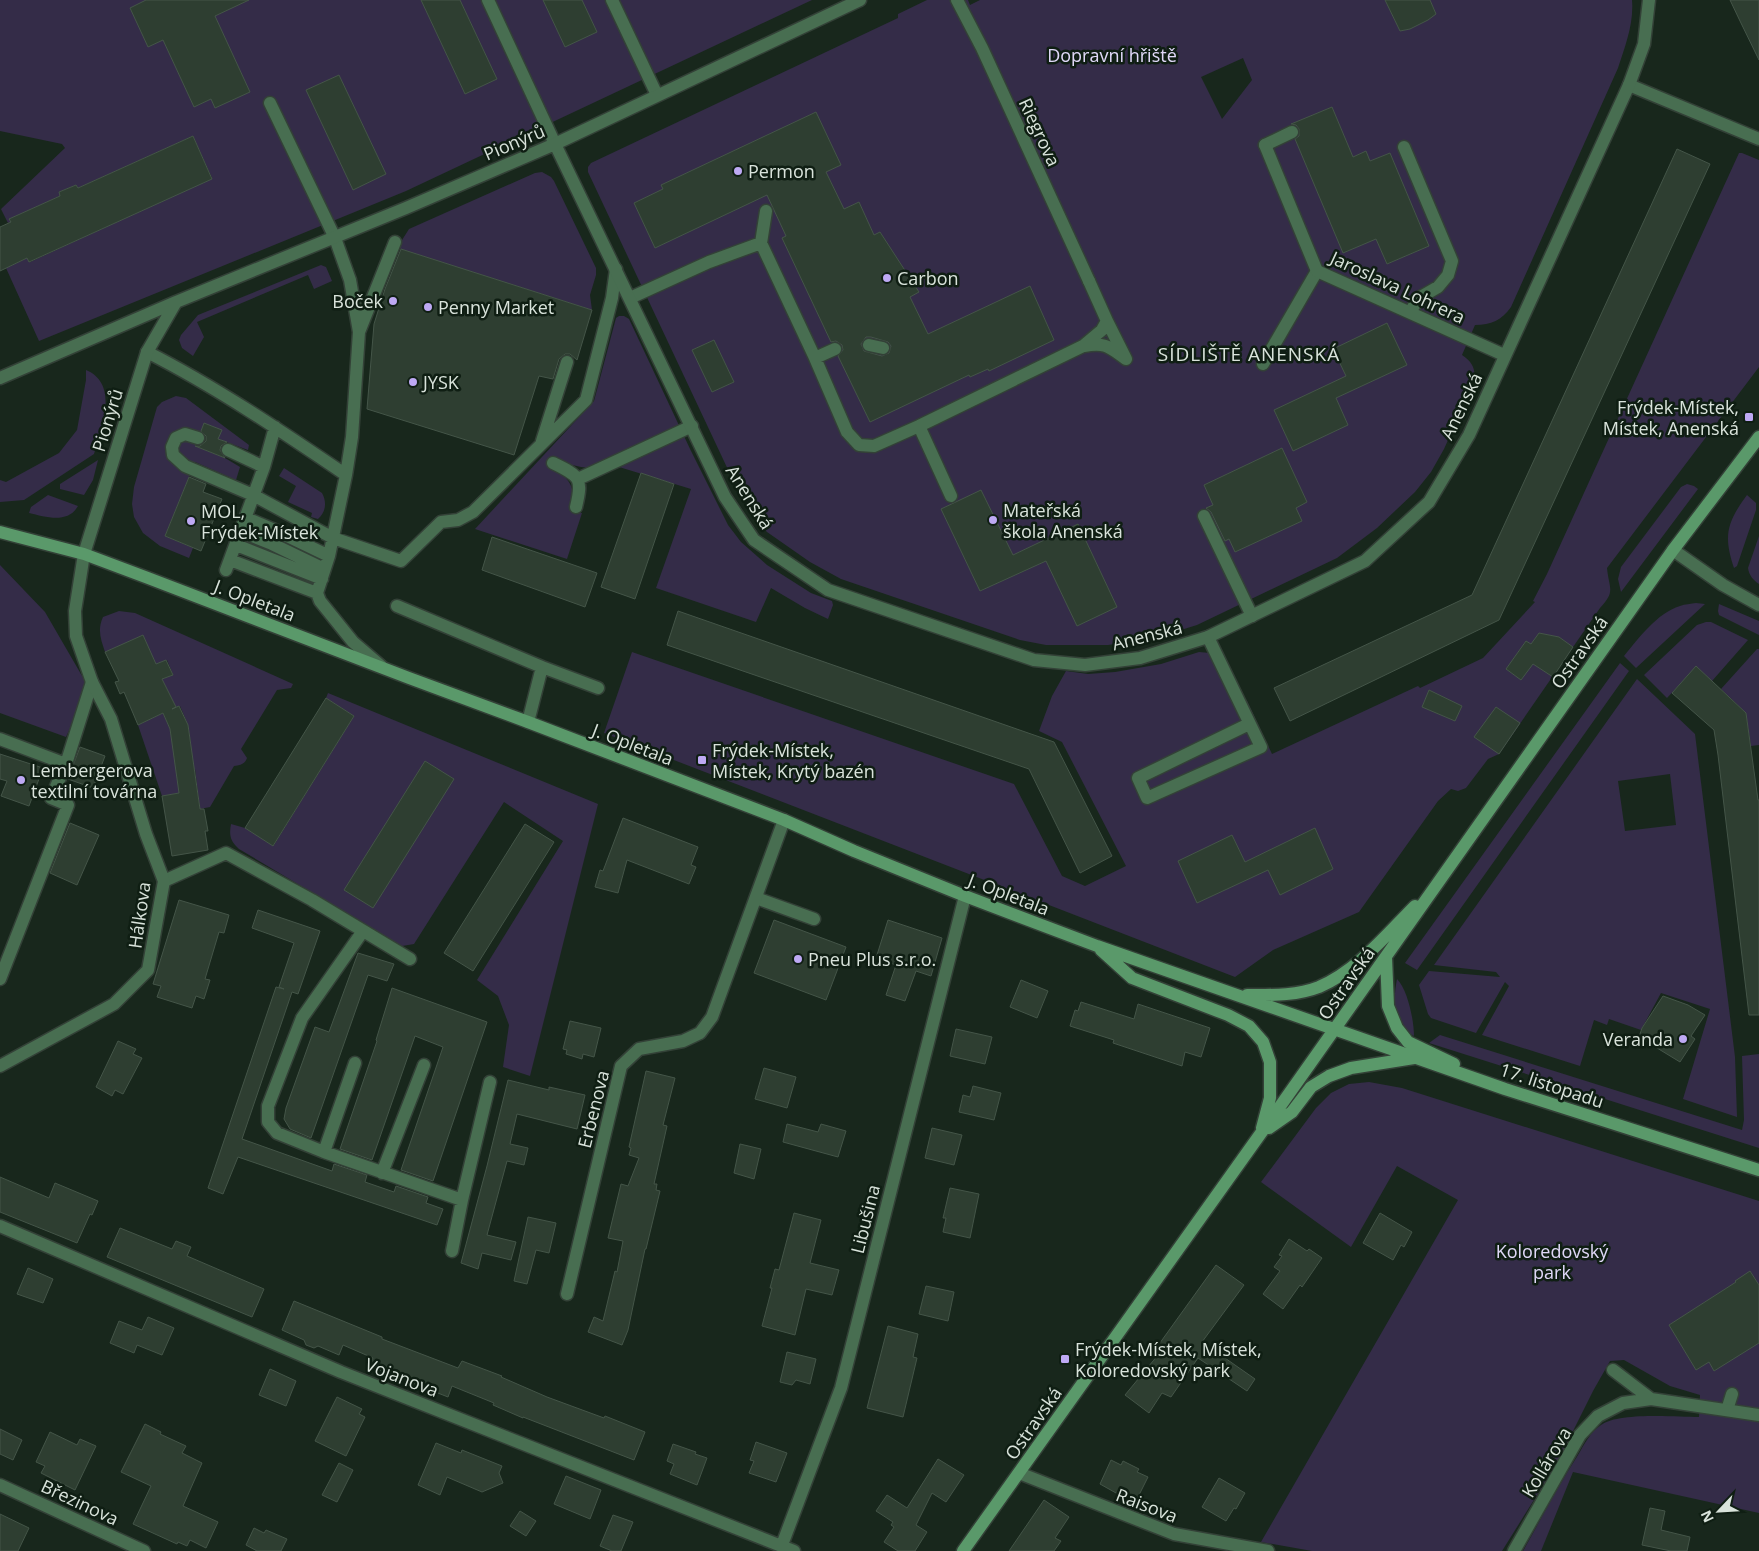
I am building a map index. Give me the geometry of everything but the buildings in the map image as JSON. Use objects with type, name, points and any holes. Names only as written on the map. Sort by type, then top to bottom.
[{"type":"main road","name":"Ostravská","points":[[964,1551],[1261,1134],[1672,550],[1759,437]]},
{"type":"main road","name":"J. Opletala","points":[[0,532],[84,554],[784,820],[965,896],[1097,946],[1335,1029]]},
{"type":"main road","points":[[1236,995],[1286,995],[1318,987],[1354,966],[1442,878]]},
{"type":"main road","points":[[1097,946],[1132,978],[1228,1015],[1248,1026],[1263,1042],[1270,1062],[1270,1098],[1261,1134]]},
{"type":"main road","points":[[1386,957],[1388,1006],[1397,1028],[1408,1042],[1505,1089]]},
{"type":"main road","name":"17. listopadu","points":[[1335,1029],[1505,1089],[1759,1170]]},
{"type":"main road","points":[[1261,1134],[1292,1112],[1311,1087],[1330,1076],[1351,1068],[1416,1058]]},
{"type":"street","name":"Anenská","points":[[488,0],[555,144],[725,497],[754,540],[828,590],[1034,660],[1085,665],[1140,658],[1208,637],[1364,561],[1429,502],[1469,435],[1504,355],[1611,127],[1644,44],[1649,0]]},
{"type":"street","points":[[612,0],[657,96]]},
{"type":"street","name":"Pionýrů","points":[[0,378],[176,302],[335,238],[555,144],[860,0]]},
{"type":"street","name":"Riegrova","points":[[957,0],[982,48],[1126,360],[1112,349],[1100,343],[1083,346]]},
{"type":"street","points":[[1629,84],[1759,139]]},
{"type":"street","points":[[270,103],[335,238],[350,280],[359,332],[352,437],[346,475],[329,556],[317,593],[320,601],[353,642],[383,668]]},
{"type":"street","name":"Jaroslava Lohrera","points":[[1292,132],[1265,146],[1317,271],[1504,355]]},
{"type":"street","points":[[1404,147],[1452,261],[1448,275],[1438,287],[1419,298],[1410,312]]},
{"type":"street","points":[[766,210],[761,243],[815,358],[847,432],[859,445],[874,446],[1083,346],[1102,330],[1107,320]]},
{"type":"street","points":[[359,332],[395,242]]},
{"type":"street","points":[[630,298],[709,262],[761,243]]},
{"type":"street","points":[[198,438],[185,434],[176,438],[172,447],[173,455],[185,466],[253,495],[333,538],[401,561],[441,522],[458,520],[473,512],[586,400],[612,298],[616,270]]},
{"type":"street","points":[[1263,364],[1317,271]]},
{"type":"street","name":"Pionýrů","points":[[84,554],[147,352],[176,302]]},
{"type":"street","points":[[869,345],[883,348]]},
{"type":"street","points":[[815,358],[835,349]]},
{"type":"street","points":[[147,352],[178,368],[276,427],[346,475]]},
{"type":"street","points":[[541,444],[567,362]]},
{"type":"street","points":[[578,479],[692,426]]},
{"type":"street","points":[[919,426],[951,496]]},
{"type":"street","points":[[276,427],[253,495],[250,520],[232,565],[262,572],[317,593]]},
{"type":"street","points":[[228,450],[264,467]]},
{"type":"street","points":[[553,462],[572,472],[578,479],[580,490],[576,507]]},
{"type":"street","points":[[1204,516],[1235,565],[1252,616]]},
{"type":"street","points":[[250,520],[329,556]]},
{"type":"street","points":[[245,534],[272,544],[323,574]]},
{"type":"street","points":[[240,547],[267,558],[323,574]]},
{"type":"street","points":[[1672,550],[1723,585],[1759,605]]},
{"type":"street","name":"Hálkova","points":[[0,1066],[114,1004],[148,970],[164,881],[146,834],[111,719],[92,682],[76,636],[75,611],[84,554]]},
{"type":"street","points":[[398,606],[542,667],[598,688]]},
{"type":"street","points":[[1208,637],[1250,724],[1261,747],[1147,798],[1138,778],[1250,724]]},
{"type":"street","points":[[528,722],[542,667]]},
{"type":"street","points":[[0,979],[68,805],[51,798],[66,764],[92,682]]},
{"type":"street","points":[[0,739],[66,764]]},
{"type":"street","name":"Erbenova","points":[[567,1294],[621,1066],[639,1049],[682,1041],[700,1033],[712,1017],[784,820]]},
{"type":"street","points":[[164,881],[226,853],[312,900],[410,959]]},
{"type":"street","name":"Libušina","points":[[782,1545],[841,1388],[965,896]]},
{"type":"street","points":[[756,898],[814,919]]},
{"type":"street","points":[[363,931],[302,1018],[268,1106],[268,1122],[277,1133],[324,1152],[462,1200]]},
{"type":"street","points":[[324,1152],[355,1063]]},
{"type":"street","points":[[382,1173],[424,1065]]},
{"type":"street","points":[[452,1251],[490,1082]]},
{"type":"street","name":"Vojanova","points":[[0,1226],[341,1372],[794,1551]]},
{"type":"street","name":"Kollárova","points":[[1613,1370],[1651,1399]]},
{"type":"street","points":[[1727,1410],[1732,1394]]},
{"type":"street","name":"Kollárova","points":[[1514,1551],[1580,1435],[1598,1416],[1623,1403],[1651,1399],[1759,1415]]},
{"type":"street","name":"Raisova","points":[[1019,1473],[1174,1534],[1268,1551]]},
{"type":"street","name":"Březinova","points":[[0,1485],[144,1551]]},
{"type":"green space","points":[[0,0],[812,0],[406,191],[39,341],[6,268],[27,258],[30,262],[212,178],[193,136],[78,188],[76,185],[59,192],[60,196],[10,219],[11,222],[8,223],[1,209],[65,148],[62,144],[0,131]]},
{"type":"green space","name":"Dopravní hřiště","points":[[927,0],[968,0],[970,5],[980,0],[1632,0],[1632,18],[1618,68],[1511,307],[1496,321],[1475,325],[1462,355],[1469,360],[1473,367],[1475,374],[1474,382],[1444,449],[1431,472],[1415,492],[1377,528],[1337,558],[1197,625],[1155,638],[1108,645],[1046,645],[1020,640],[841,579],[810,562],[767,532],[750,513],[739,493],[588,172],[588,167],[591,163],[898,18],[898,14]],"holes":[[[1243,58],[1252,80],[1222,119],[1201,77]]]},
{"type":"green space","points":[[1739,153],[1759,160],[1759,367],[1607,568],[1610,590],[1608,598],[1499,754],[1488,759],[1466,788],[1458,791],[1451,789],[1438,801],[1359,912],[1273,950],[1235,977],[604,733],[632,652],[1014,784],[1062,876],[1085,886],[1126,866],[1062,742],[1039,731],[1052,696],[1066,671],[1088,674],[1115,672],[1161,664],[1199,652],[1210,653],[1238,706],[1247,701],[1272,754],[1483,658],[1535,602],[1533,601]]},
{"type":"green space","points":[[542,172],[554,181],[596,268],[596,275],[590,295],[592,310],[397,248],[409,229],[535,173]]},
{"type":"green space","points":[[321,265],[326,267],[332,281],[314,289],[308,275],[197,322],[204,337],[193,356],[182,348],[179,340],[181,335],[198,315]]},
{"type":"green space","points":[[619,316],[629,319],[728,525],[741,542],[767,565],[811,593],[832,601],[833,605],[828,619],[771,588],[756,622],[656,588],[691,489],[606,463],[589,468],[568,464],[555,457],[549,466],[570,483],[573,495],[572,510],[582,513],[567,559],[475,529],[594,401],[616,318]]},
{"type":"green space","points":[[86,370],[96,377],[103,386],[105,396],[104,420],[94,454],[24,500],[0,502],[0,480],[6,482],[59,453],[77,430]]},
{"type":"green space","points":[[176,396],[186,398],[249,445],[248,450],[218,439],[204,424],[195,446],[225,458],[240,467],[236,480],[195,462],[165,536],[193,548],[189,558],[160,546],[143,533],[134,517],[132,504],[134,487],[157,407],[162,402]]},
{"type":"green space","points":[[98,460],[93,480],[84,495],[60,489],[60,484]]},
{"type":"green space","points":[[284,468],[322,493],[325,507],[318,519],[311,517],[312,513],[288,502],[296,486],[279,476]]},
{"type":"green space","points":[[1687,484],[1698,489],[1621,592],[1618,579],[1621,567],[1681,487]]},
{"type":"green space","points":[[48,495],[78,506],[69,515],[56,518],[29,513],[31,507]]},
{"type":"green space","points":[[1747,495],[1756,503],[1756,510],[1737,566],[1734,568],[1729,547],[1729,530],[1735,513]]},
{"type":"green space","points":[[1759,536],[1759,584],[1749,573],[1748,568]]},
{"type":"green space","points":[[0,565],[45,612],[85,681],[73,722],[66,737],[0,713]]},
{"type":"green space","points":[[1696,603],[1705,604],[1636,668],[1624,656],[1642,634],[1664,614],[1680,606]]},
{"type":"green space","points":[[1719,604],[1759,621],[1759,635],[1719,615]]},
{"type":"green space","points":[[119,611],[135,613],[293,684],[291,688],[277,690],[241,749],[247,758],[245,762],[234,766],[210,807],[200,809],[195,769],[177,772],[179,793],[162,796],[138,725],[163,713],[170,729],[173,747],[191,745],[188,725],[180,706],[176,707],[162,679],[173,675],[167,660],[156,665],[105,652],[100,635],[101,622],[103,617]]},
{"type":"green space","points":[[1711,622],[1748,640],[1712,681],[1696,667],[1667,698],[1644,675],[1697,625]]},
{"type":"green space","points":[[1759,649],[1759,745],[1751,746],[1746,713],[1721,689]]},
{"type":"green space","points":[[1620,663],[1629,671],[1417,970],[1405,963]]},
{"type":"green space","points":[[1637,679],[1695,734],[1735,1057],[1737,1117],[1683,1099],[1710,1009],[1661,993],[1641,1030],[1609,1019],[1607,1025],[1594,1020],[1580,1066],[1482,1035],[1509,986],[1505,982],[1476,1033],[1431,1018],[1419,985],[1429,971],[1500,977],[1496,972],[1434,965]],"holes":[[[1670,774],[1676,825],[1625,831],[1618,781]]]},
{"type":"green space","points":[[328,693],[598,804],[530,1076],[503,1067],[509,1025],[498,996],[477,980],[563,841],[504,802],[414,944],[402,946],[239,849],[232,840],[230,835],[231,824],[245,828],[274,845],[354,716],[326,698]]},
{"type":"green space","points":[[1397,979],[1404,990],[1410,1006],[1414,1036],[1407,1031],[1398,1018],[1395,1003]]},
{"type":"green space","points":[[1440,1035],[1742,1130],[1744,1120],[1742,1056],[1759,1054],[1759,1148],[1429,1043]]},
{"type":"green space","name":"Koloredovský park","points":[[1369,1082],[1402,1088],[1759,1201],[1759,1513],[1573,1472],[1541,1551],[1523,1551],[1571,1467],[1597,1428],[1609,1421],[1621,1418],[1699,1417],[1700,1395],[1670,1386],[1624,1360],[1610,1361],[1557,1463],[1502,1551],[1312,1551],[1261,1542],[1458,1200],[1397,1166],[1351,1247],[1261,1182],[1316,1108],[1331,1093],[1349,1084]]},
{"type":"place","name":"Permon","points":[[738,171]]},
{"type":"place","name":"Carbon","points":[[887,278]]},
{"type":"place","name":"Boček","points":[[393,301]]},
{"type":"place","name":"Penny Market","points":[[428,307]]},
{"type":"place","name":"JYSK","points":[[413,382]]},
{"type":"place","name":"Frýdek-Místek, Místek, Anenská","points":[[1749,417]]},
{"type":"place","name":"Mateřská škola Anenská","points":[[993,520]]},
{"type":"place","name":"MOL, Frýdek-Místek","points":[[191,521]]},
{"type":"place","name":"Frýdek-Místek, Místek, Krytý bazén","points":[[702,760]]},
{"type":"place","name":"Lembergerova textilní továrna","points":[[21,780]]},
{"type":"place","name":"Pneu Plus s.r.o.","points":[[798,959]]},
{"type":"place","name":"Veranda","points":[[1683,1039]]},
{"type":"place","name":"Frýdek-Místek, Místek, Koloredovský park","points":[[1065,1359]]},
{"type":"district","name":"SÍDLIŠTĚ ANENSKÁ","points":[[1249,354]]}]
